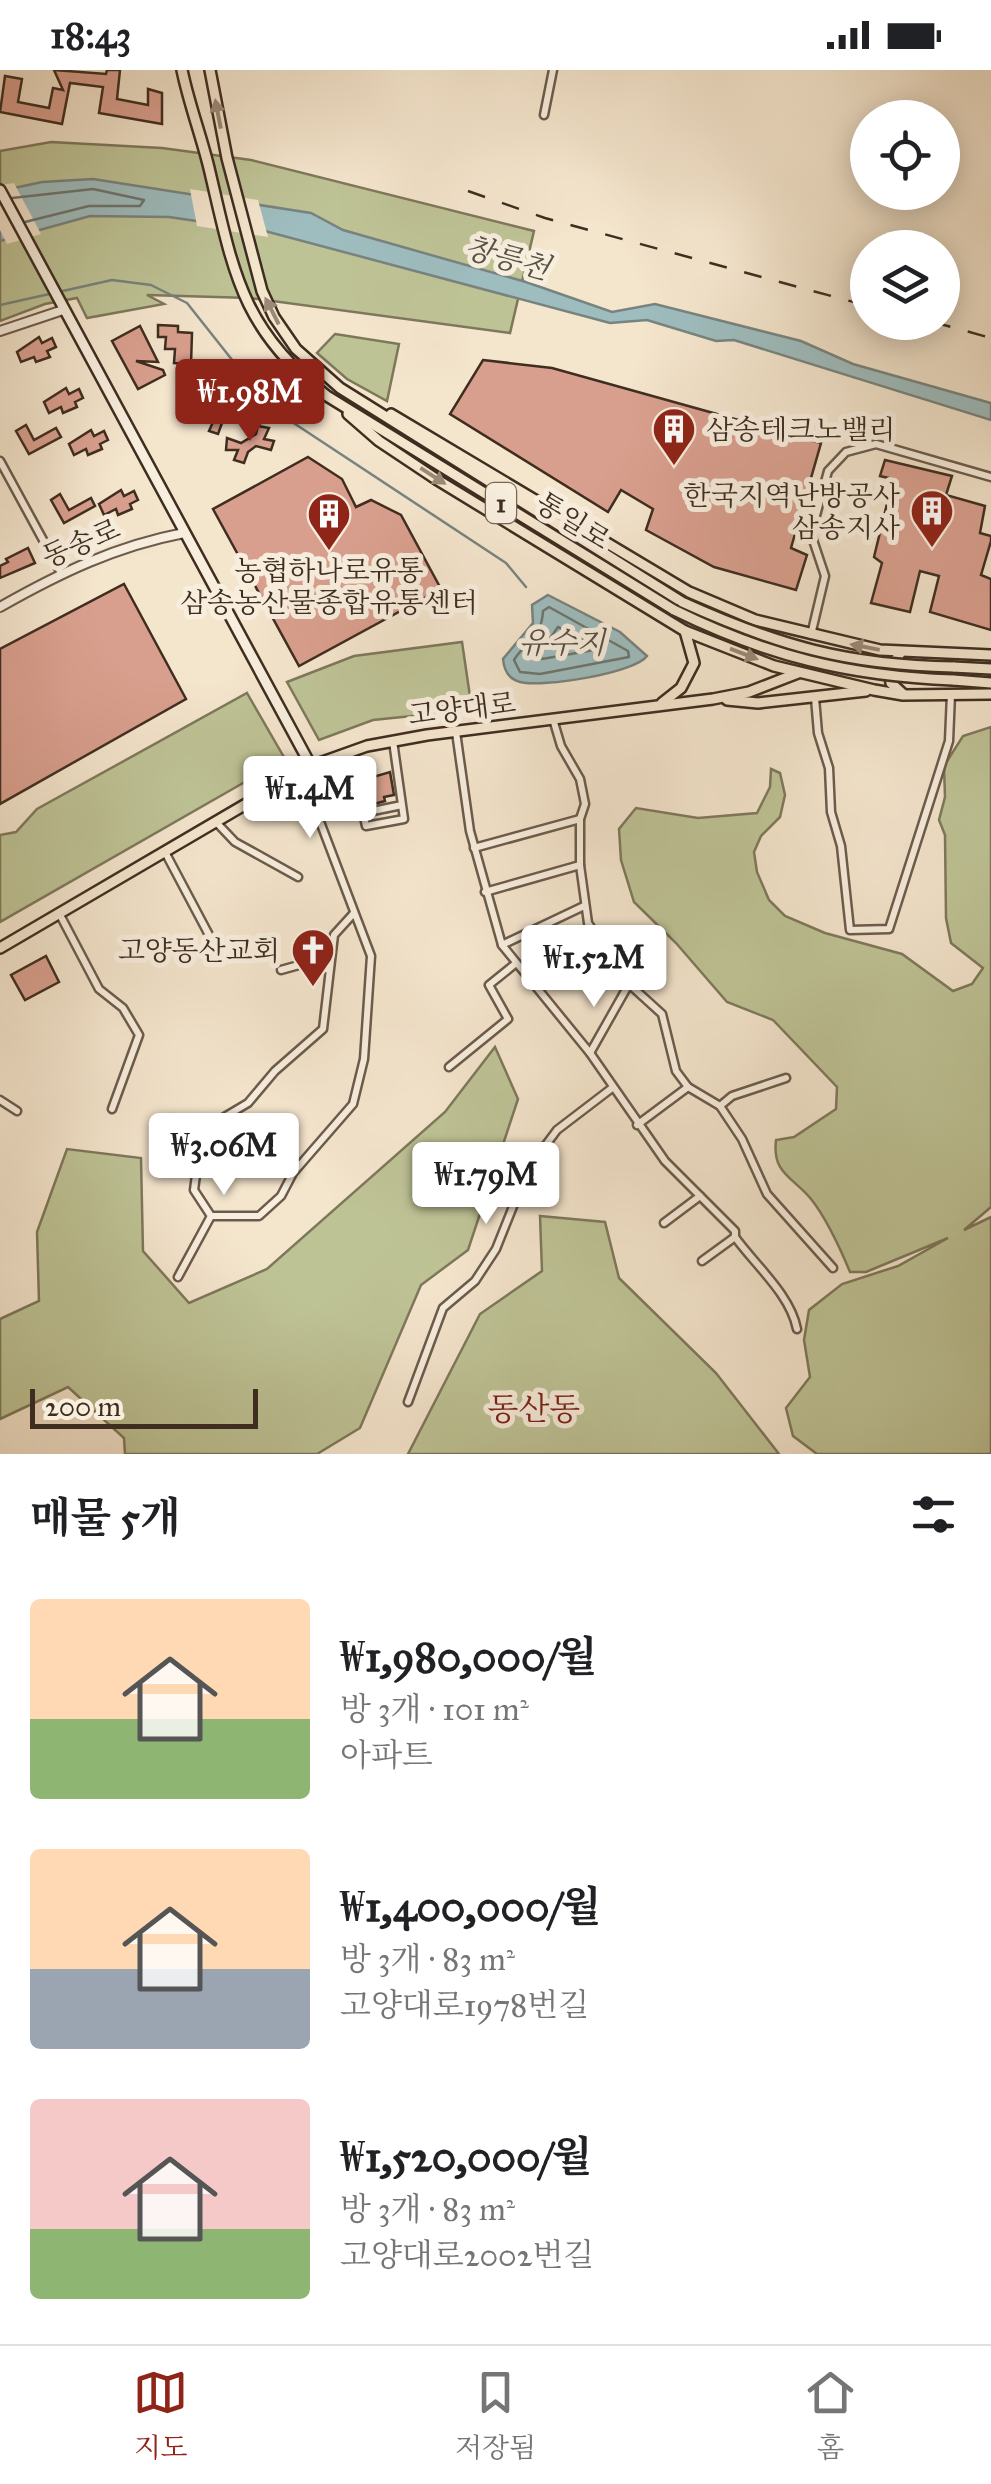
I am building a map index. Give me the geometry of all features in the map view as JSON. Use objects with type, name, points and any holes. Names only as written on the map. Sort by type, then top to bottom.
[{"type":"main road","name":"통일로","points":[[182,70],[236,279],[269,342],[327,396],[678,606],[762,648],[814,665],[885,677],[991,683]]},
{"type":"main road","name":"통일로","points":[[210,70],[226,158],[258,280],[274,317],[296,349],[340,388],[678,606],[764,638],[838,658],[991,669]]},
{"type":"main road","points":[[0,190],[310,766]]},
{"type":"main road","points":[[340,388],[455,449],[689,592],[755,620],[810,636],[902,652],[991,656]]},
{"type":"main road","points":[[327,396],[379,441],[436,479],[685,631],[798,673],[874,690],[991,694]]},
{"type":"main road","points":[[662,703],[681,688],[694,663],[685,631]]},
{"type":"main road","points":[[798,673],[810,636]]},
{"type":"main road","points":[[902,652],[892,660],[890,677],[904,694]]},
{"type":"main road","name":"고양대로","points":[[0,948],[310,766],[394,741],[749,692],[798,673]]},
{"type":"main road","points":[[712,699],[758,703],[874,690]]},
{"type":"street","points":[[544,115],[553,70]]},
{"type":"street","points":[[0,330],[63,310]]},
{"type":"street","points":[[810,636],[825,576],[811,534],[828,471],[846,452],[876,444],[991,476]]},
{"type":"street","points":[[0,461],[60,573]]},
{"type":"street","name":"동송로","points":[[0,607],[60,573],[120,547],[184,533]]},
{"type":"street","points":[[815,698],[818,733],[829,768],[850,930],[888,929],[949,742],[951,693]]},
{"type":"street","points":[[553,719],[560,746],[580,779],[585,804],[580,818],[580,865],[588,923],[629,984],[662,1014],[676,1072],[688,1087],[720,1106],[742,1139],[767,1194],[833,1268]]},
{"type":"street","points":[[456,732],[474,848],[502,945],[590,1054],[664,1161],[735,1231],[735,1237],[794,1314],[797,1328]]},
{"type":"street","points":[[394,741],[404,818],[366,826],[364,814],[402,805]]},
{"type":"street","points":[[211,1216],[259,1216],[281,1196],[301,1163],[353,1104],[364,1059],[371,956],[308,790],[310,766]]},
{"type":"street","points":[[474,848],[580,818]]},
{"type":"street","points":[[216,821],[235,842],[298,877]]},
{"type":"street","points":[[164,850],[210,935]]},
{"type":"street","points":[[485,892],[580,865]]},
{"type":"street","points":[[502,945],[584,906]]},
{"type":"street","points":[[59,912],[99,989],[123,1008],[139,1035],[112,1109]]},
{"type":"street","points":[[211,1216],[194,1190],[200,1145],[216,1122],[248,1103],[275,1071],[322,1029],[334,935],[354,912]]},
{"type":"street","points":[[281,970],[306,962],[329,970]]},
{"type":"street","points":[[449,1066],[508,1019],[489,986],[516,964]]},
{"type":"street","points":[[590,1054],[629,984]]},
{"type":"street","points":[[720,1106],[732,1096],[786,1078]]},
{"type":"street","points":[[637,1125],[688,1087]]},
{"type":"street","points":[[408,1402],[443,1308],[475,1281],[496,1249],[528,1169],[557,1130],[612,1088]]},
{"type":"street","points":[[0,1100],[18,1111]]},
{"type":"street","points":[[664,1223],[700,1196]]},
{"type":"street","points":[[178,1277],[211,1216]]},
{"type":"street","points":[[702,1261],[735,1237]]},
{"type":"green space","points":[[51,142],[162,148],[251,160],[534,231],[510,333],[250,298],[147,295],[164,304],[87,318],[77,298],[45,304],[0,321],[0,151]]},
{"type":"green space","points":[[335,334],[399,344],[387,401],[347,379],[317,353]]},
{"type":"green space","points":[[462,642],[472,710],[373,720],[319,740],[287,682],[354,656]]},
{"type":"green space","points":[[247,693],[285,759],[0,922],[0,835],[16,832],[37,809]]},
{"type":"green space","points":[[991,727],[991,1207],[964,1230],[991,1217],[991,1454],[817,1454],[793,1436],[786,1408],[810,1377],[804,1340],[809,1310],[842,1284],[898,1266],[948,1238],[866,1272],[850,1272],[822,1215],[785,1174],[776,1151],[776,1140],[794,1137],[836,1109],[837,1087],[773,1020],[727,1002],[634,902],[621,860],[619,829],[636,808],[698,818],[757,813],[770,787],[771,769],[780,773],[785,795],[780,817],[761,836],[754,852],[757,872],[769,900],[785,916],[825,933],[902,954],[953,991],[972,984],[983,968],[951,943],[946,918],[945,835],[939,820],[945,797],[944,766],[963,736]]},
{"type":"green space","points":[[495,1047],[518,1099],[468,1250],[421,1285],[360,1428],[317,1454],[125,1454],[124,1438],[68,1387],[0,1419],[0,1319],[39,1301],[37,1232],[67,1149],[141,1158],[143,1251],[189,1303],[267,1269],[445,1112]]},
{"type":"green space","points":[[540,1216],[605,1222],[619,1278],[716,1373],[779,1454],[408,1454],[480,1314],[542,1271]]},
{"type":"water","points":[[93,179],[311,213],[343,230],[526,282],[612,312],[655,304],[801,341],[853,364],[991,403],[991,420],[734,340],[716,341],[647,320],[610,323],[265,231],[169,217],[90,216],[0,241],[0,191],[42,182]]},
{"type":"water","name":"유수지","points":[[548,595],[620,632],[647,656],[625,668],[587,678],[547,683],[512,679],[503,659],[533,623],[532,605]]},
{"type":"pier","points":[[14,183],[41,234],[7,244],[0,230],[0,185]]},
{"type":"pier","points":[[190,189],[258,200],[268,237],[197,226]]},
{"type":"building","points":[[54,70],[106,74],[107,70],[120,70],[117,99],[148,105],[148,89],[162,93],[162,124],[99,113],[103,87],[70,83],[62,124],[0,112],[5,76],[22,79],[18,102],[49,108],[53,88],[63,90]]},
{"type":"building","points":[[158,325],[178,326],[178,332],[192,333],[191,364],[174,363],[175,349],[165,349],[166,337],[158,337]]},
{"type":"building","points":[[140,326],[158,362],[136,361],[163,370],[165,375],[138,389],[112,341]]},
{"type":"building","points":[[39,337],[42,343],[52,338],[56,347],[47,351],[50,357],[21,362],[17,352]]},
{"type":"building","name":"삼송테크노밸리","points":[[483,360],[552,368],[821,443],[791,548],[807,555],[796,590],[714,567],[646,530],[653,509],[621,490],[608,512],[450,414]]},
{"type":"building","points":[[210,363],[221,366],[216,377],[227,379],[223,387],[208,384],[200,389],[196,400],[186,397],[190,388],[178,388],[179,376],[193,380],[208,371]]},
{"type":"building","points":[[66,388],[69,394],[79,389],[83,398],[75,402],[77,407],[63,413],[61,407],[49,413],[44,402]]},
{"type":"building","points":[[232,397],[243,399],[238,410],[249,413],[245,421],[231,418],[222,423],[218,434],[209,431],[213,422],[200,422],[202,410],[215,414],[230,405]]},
{"type":"building","points":[[26,425],[34,440],[56,428],[61,437],[29,454],[16,431]]},
{"type":"building","points":[[258,426],[269,428],[264,439],[274,441],[271,450],[256,446],[248,452],[244,463],[234,460],[238,450],[226,450],[227,438],[241,443],[256,434]]},
{"type":"building","points":[[91,430],[94,436],[104,431],[108,440],[100,444],[102,449],[88,455],[86,449],[74,455],[69,444]]},
{"type":"building","name":"농협하나로유통 삼송농산물종합유통센터","points":[[308,457],[342,479],[356,507],[371,500],[401,515],[441,589],[299,666],[213,509]]},
{"type":"building","name":"한국지역난방공사 삼송지사","points":[[885,460],[952,476],[946,495],[985,506],[980,533],[991,536],[991,541],[981,575],[991,579],[991,630],[930,612],[939,576],[920,571],[910,612],[871,603],[882,563],[874,557],[893,479],[880,476]]},
{"type":"building","points":[[121,490],[124,496],[134,491],[138,500],[130,504],[132,509],[118,515],[116,509],[104,515],[99,504]]},
{"type":"building","points":[[60,494],[69,510],[91,498],[95,506],[64,523],[51,500]]},
{"type":"building","points":[[28,548],[35,563],[0,578],[0,566],[8,562],[6,559]]},
{"type":"building","points":[[124,584],[186,699],[0,804],[0,649]]},
{"type":"building","points":[[390,772],[394,795],[384,797],[385,801],[346,809],[340,803],[335,788]]},
{"type":"building","points":[[46,956],[59,982],[25,1000],[11,975]]},
{"type":"waterway","points":[[0,305],[112,280],[151,285],[187,303],[252,385],[283,416],[506,563],[526,587]]},
{"type":"railway","points":[[468,191],[545,218],[850,301]]},
{"type":"railway","points":[[960,329],[991,338]]},
{"type":"place","name":"삼송테크노밸리","points":[[674,467]]},
{"type":"place","name":"한국지역난방공사 삼송지사","points":[[932,549]]},
{"type":"place","name":"농협하나로유통 삼송농산물종합유통센터","points":[[329,552]]},
{"type":"place","name":"고양동산교회","points":[[313,988]]},
{"type":"district","name":"동산동","points":[[534,1409]]},
{"type":"water label","name":"창릉천","points":[[507,258]]}]
